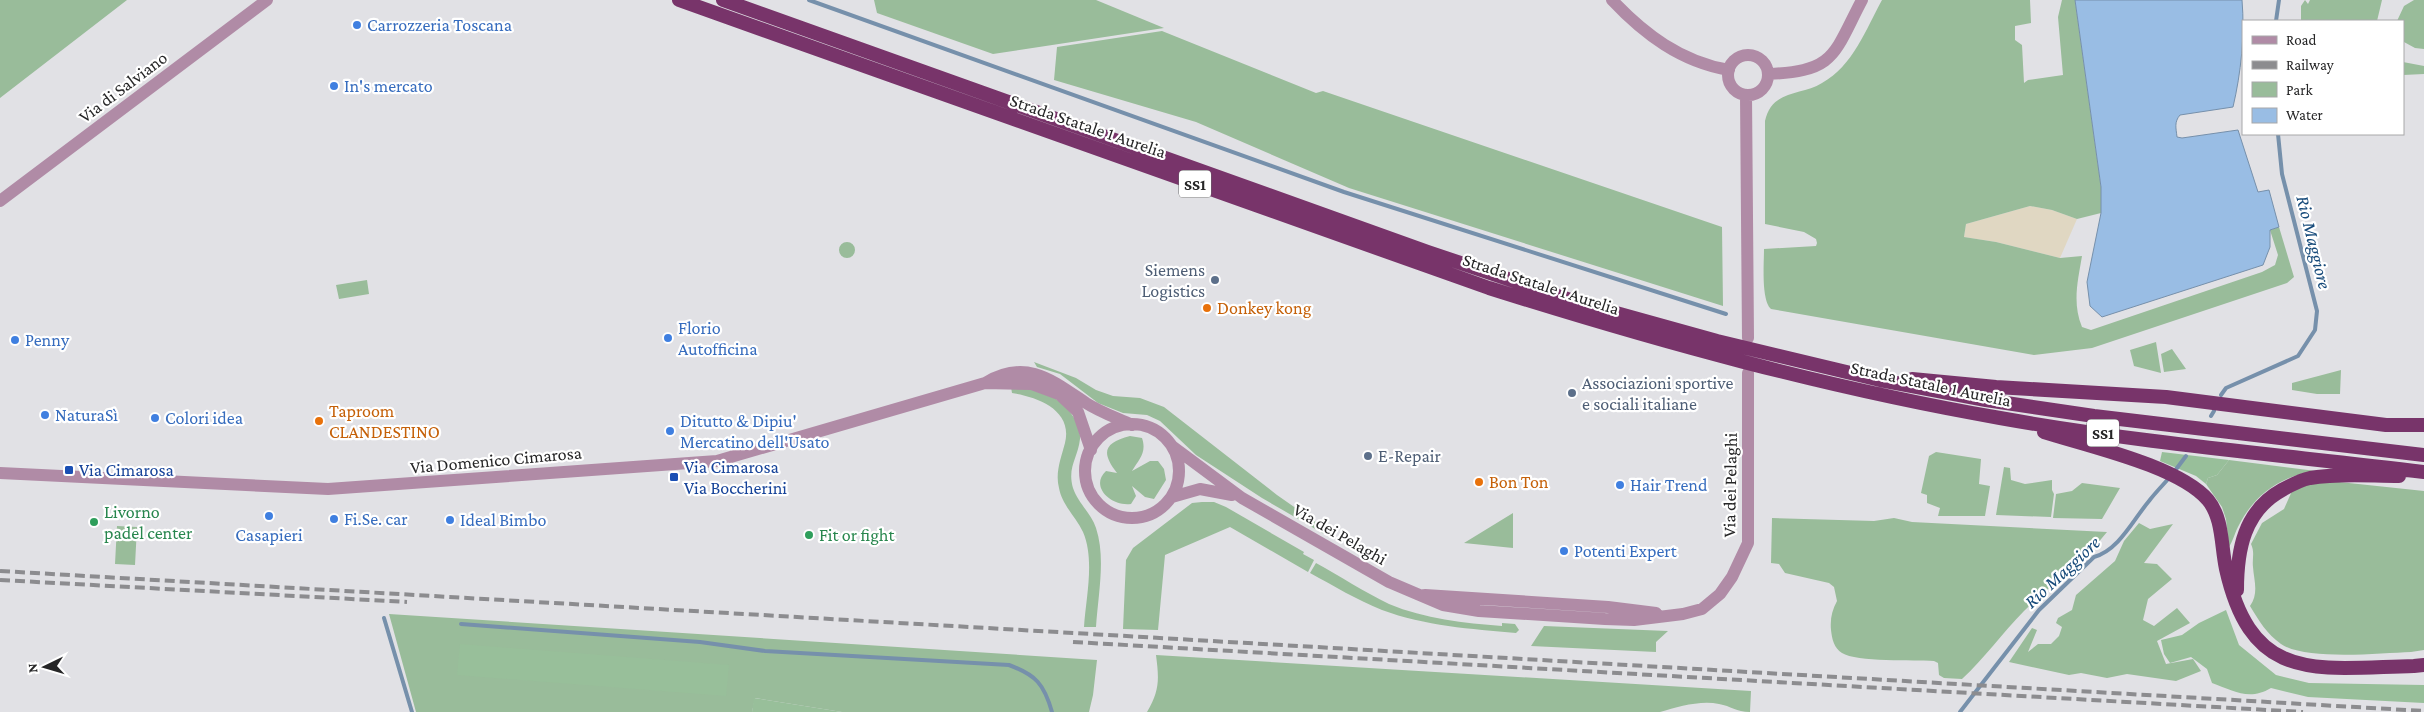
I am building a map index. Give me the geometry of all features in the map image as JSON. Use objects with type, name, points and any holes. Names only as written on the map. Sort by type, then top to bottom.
[{"type":"highway","name":"Strada Statale 1 Aurelia","points":[[679,0],[1481,285],[1574,315],[1715,355],[1880,380],[1986,400],[2094,416],[2424,455]]},
{"type":"highway","name":"Strada Statale 1 Aurelia","points":[[723,0],[1454,261],[1573,301],[1717,340],[1787,366],[1998,418],[2131,437],[2424,472]]},
{"type":"highway","points":[[1880,380],[1918,378],[1996,387],[2166,397],[2386,425],[2424,425]]},
{"type":"highway","points":[[1998,418],[2138,462],[2192,485],[2207,500],[2216,516],[2226,570],[2248,629],[2270,651],[2296,664],[2314,667],[2424,664]]},
{"type":"highway","points":[[2237,600],[2237,569],[2241,540],[2254,514],[2262,504],[2278,492],[2309,478],[2341,476],[2424,477]]},
{"type":"street","name":"Via di Salviano","points":[[0,201],[266,0]]},
{"type":"street","points":[[1612,0],[1631,20],[1674,52],[1702,64],[1729,70]]},
{"type":"street","points":[[1769,74],[1809,70],[1829,59],[1862,0]]},
{"type":"street","points":[[1750,54],[1765,62],[1769,74],[1767,83],[1761,91],[1746,95],[1739,93],[1731,85],[1729,70],[1735,60],[1750,54]]},
{"type":"street","points":[[1746,95],[1748,338]]},
{"type":"street","name":"Via Domenico Cimarosa","points":[[985,384],[996,376],[1007,373],[1039,375],[1057,382],[1087,403],[1132,425]]},
{"type":"street","name":"Via dei Pelaghi","points":[[1172,446],[1242,498],[1389,582],[1443,605],[1479,611],[1605,619],[1634,620],[1670,616],[1693,612],[1715,600],[1732,577],[1748,543],[1748,373]]},
{"type":"street","name":"Via Domenico Cimarosa","points":[[0,472],[328,490],[717,460],[985,384],[1032,384],[1059,394],[1078,412],[1091,450]]},
{"type":"street","points":[[1132,425],[1155,430],[1172,446],[1177,458],[1179,472],[1177,485],[1172,497],[1164,506],[1147,517],[1123,517],[1103,507],[1096,501],[1087,481],[1086,465],[1091,450],[1103,434],[1119,427],[1132,425]]},
{"type":"street","name":"Via dei Pelaghi","points":[[1172,497],[1200,489],[1218,490],[1242,498]]},
{"type":"shaded area","points":[[2030,206],[2052,210],[2077,219],[2060,258],[1996,242],[1964,237],[1966,224]]},
{"type":"green space","points":[[0,0],[127,0],[0,98]]},
{"type":"green space","points":[[874,0],[1096,0],[1164,28],[993,54],[877,13]]},
{"type":"green space","points":[[1882,0],[2030,0],[2031,23],[2015,26],[2015,40],[2022,45],[2024,83],[2028,80],[2063,75],[2058,17],[2062,0],[2075,0],[2101,187],[2101,213],[2077,219],[2052,210],[2030,206],[1966,224],[1964,237],[1996,242],[2060,258],[2082,256],[2077,309],[2082,327],[2091,330],[2262,272],[2275,265],[2278,255],[2270,230],[2279,227],[2294,277],[2287,283],[2092,348],[2034,355],[1771,309],[1764,290],[1764,249],[1816,246],[1817,243],[1816,239],[1804,232],[1765,224],[1765,121],[1774,103],[1781,98],[1822,83],[1842,67],[1858,46]]},
{"type":"green space","points":[[2305,0],[2308,4],[2310,0],[2382,0],[2377,20],[2301,20],[2301,6]]},
{"type":"green space","points":[[2414,0],[2424,0],[2424,49],[2415,48],[2404,42],[2404,20],[2397,20],[2404,6]]},
{"type":"green space","points":[[1162,31],[1316,93],[1323,91],[1722,227],[1723,306],[1349,188],[1196,122],[1054,80],[1057,47]]},
{"type":"green space","points":[[2404,62],[2424,66],[2424,74],[2404,75]]},
{"type":"green space","points":[[844,242],[850,242],[855,247],[853,256],[844,258],[839,253],[839,247]]},
{"type":"green space","points":[[367,280],[369,294],[339,299],[336,285]]},
{"type":"green space","points":[[2156,342],[2161,373],[2134,366],[2130,350]]},
{"type":"green space","points":[[2172,349],[2186,369],[2164,372],[2161,354]]},
{"type":"green space","points":[[1034,362],[1076,378],[1096,390],[1113,396],[1140,398],[1164,407],[1277,495],[1330,532],[1324,534],[1262,498],[1196,455],[1160,421],[1147,415],[1123,413],[1098,403],[1060,374],[1037,367]]},
{"type":"green space","points":[[2341,370],[2340,394],[2317,394],[2292,390],[2292,383]]},
{"type":"green space","points":[[1011,387],[1031,387],[1058,400],[1072,414],[1079,430],[1079,446],[1072,468],[1071,481],[1075,493],[1096,528],[1099,540],[1101,564],[1096,627],[1084,627],[1089,579],[1087,543],[1080,526],[1063,500],[1058,482],[1059,466],[1065,443],[1066,432],[1064,422],[1051,407],[1032,398],[1012,393]]},
{"type":"green space","points":[[1130,436],[1142,438],[1144,448],[1142,456],[1132,471],[1150,461],[1158,461],[1164,469],[1166,480],[1154,499],[1145,497],[1132,486],[1136,496],[1131,504],[1124,504],[1105,495],[1100,483],[1101,477],[1106,471],[1117,473],[1108,459],[1107,453],[1110,445]]},
{"type":"green space","points":[[1936,452],[1981,459],[1979,484],[1990,486],[1985,516],[1938,516],[1940,508],[1927,503],[1927,495],[1921,493],[1929,456]]},
{"type":"green space","points":[[2162,452],[2229,460],[2217,475],[2208,478],[2206,484],[2196,476],[2160,461]]},
{"type":"green space","points":[[2229,460],[2316,471],[2291,477],[2270,488],[2245,514],[2229,547],[2226,519],[2222,507],[2206,484],[2208,478],[2217,475]]},
{"type":"green space","points":[[2004,467],[2010,468],[2011,480],[2025,484],[2052,480],[2054,494],[2051,517],[1996,515]]},
{"type":"green space","points":[[2330,481],[2424,491],[2424,650],[2344,655],[2308,653],[2292,649],[2281,644],[2267,632],[2250,606],[2253,601],[2255,587],[2251,544],[2262,523],[2284,509],[2292,491],[2310,484]]},
{"type":"green space","points":[[2082,483],[2120,488],[2102,519],[2053,518],[2056,494],[2072,491]]},
{"type":"green space","points":[[1214,502],[1226,507],[1304,552],[1303,554],[1314,560],[1308,572],[1230,527],[1165,555],[1158,630],[1123,629],[1126,560],[1133,548],[1192,503]]},
{"type":"green space","points":[[1513,513],[1513,548],[1464,543]]},
{"type":"green space","points":[[1772,518],[1874,521],[1894,518],[1912,522],[2107,532],[2078,563],[2024,611],[1962,679],[1944,678],[1939,675],[1938,663],[1934,661],[1860,658],[1849,656],[1839,651],[1834,643],[1831,630],[1832,615],[1837,601],[1834,587],[1829,583],[1785,573],[1779,564],[1771,563]]},
{"type":"green space","points":[[2139,523],[2150,529],[2173,524],[2144,563],[2157,564],[2172,579],[2148,599],[2143,620],[2154,626],[2177,608],[2190,623],[2157,641],[2166,664],[2193,659],[2201,671],[2176,681],[2127,674],[2107,678],[2081,673],[2069,675],[2009,662],[2032,628],[2037,630],[2028,652],[2038,644],[2051,644],[2059,636],[2062,627],[2056,623],[2058,618],[2072,610],[2076,595],[2115,561],[2124,541]]},
{"type":"green space","points":[[117,526],[137,527],[135,565],[115,564]]},
{"type":"green space","points":[[1316,563],[1389,604],[1403,609],[1459,622],[1502,626],[1502,623],[1515,624],[1519,630],[1516,633],[1465,628],[1415,620],[1382,610],[1310,573]]},
{"type":"green space","points":[[2226,610],[2239,645],[2276,675],[2309,683],[2424,685],[2424,703],[2308,697],[2271,688],[2256,694],[2235,692],[2212,683],[2207,669],[2191,657],[2170,663],[2164,654],[2161,640],[2182,635],[2199,623]]},
{"type":"green space","points":[[389,614],[1097,660],[1089,712],[842,712],[755,698],[752,712],[416,712]]},
{"type":"green space","points":[[1544,626],[1668,631],[1656,642],[1656,652],[1531,646]]},
{"type":"green space","points":[[460,644],[729,665],[726,696],[457,675]]},
{"type":"green space","points":[[1156,655],[1751,691],[1750,712],[1719,704],[1704,703],[1660,712],[1147,712],[1158,684]]},
{"type":"green space","points":[[754,698],[842,712],[752,712]]},
{"type":"water","points":[[2075,0],[2242,0],[2242,54],[2233,107],[2180,115],[2176,128],[2177,137],[2182,138],[2238,130],[2258,192],[2269,190],[2279,227],[2270,230],[2270,247],[2263,265],[2102,317],[2090,306],[2087,282],[2101,213],[2101,187]]},
{"type":"waterway","points":[[809,0],[1344,192],[1726,314]]},
{"type":"waterway","name":"Rio Maggiore","points":[[2276,20],[2279,0]]},
{"type":"waterway","name":"Rio Maggiore","points":[[2221,395],[2226,388],[2298,356],[2315,330],[2317,311],[2282,174],[2278,135]]},
{"type":"waterway","name":"Rio Maggiore","points":[[2211,416],[2214,411]]},
{"type":"waterway","name":"Rio Maggiore","points":[[2174,472],[2186,456]]},
{"type":"waterway","name":"Rio Maggiore","points":[[1960,712],[2039,610],[2094,557],[2111,548],[2125,534],[2151,498],[2170,477]]},
{"type":"waterway","points":[[384,618],[412,712]]},
{"type":"waterway","points":[[461,624],[700,642],[765,651],[1009,665],[1026,673],[1038,682],[1046,694],[1052,712]]},
{"type":"railway","points":[[0,571],[2424,711]]},
{"type":"railway","points":[[0,580],[407,602]]},
{"type":"railway","points":[[1073,642],[2303,712]]},
{"type":"place","name":"Carrozzeria Toscana","points":[[357,25]]},
{"type":"place","name":"In's mercato","points":[[334,86]]},
{"type":"place","name":"Siemens Logistics","points":[[1215,280]]},
{"type":"place","name":"Donkey kong","points":[[1207,308]]},
{"type":"place","name":"Florio Autofficina","points":[[668,338]]},
{"type":"place","name":"Penny","points":[[15,340]]},
{"type":"place","name":"Associazioni sportive e sociali italiane","points":[[1572,393]]},
{"type":"place","name":"NaturaSì","points":[[45,415]]},
{"type":"place","name":"Colori idea","points":[[155,418]]},
{"type":"place","name":"Taproom CLANDESTINO","points":[[319,421]]},
{"type":"place","name":"Ditutto & Dipiu' Mercatino dell'Usato","points":[[670,431]]},
{"type":"place","name":"E-Repair","points":[[1368,456]]},
{"type":"place","name":"Via Cimarosa","points":[[69,470]]},
{"type":"place","name":"Via Cimarosa Via Boccherini","points":[[674,477]]},
{"type":"place","name":"Bon Ton","points":[[1479,482]]},
{"type":"place","name":"Hair Trend","points":[[1620,485]]},
{"type":"place","name":"Casapieri","points":[[269,516]]},
{"type":"place","name":"Fi.Se. car","points":[[334,519]]},
{"type":"place","name":"Ideal Bimbo","points":[[450,520]]},
{"type":"place","name":"Livorno padel center","points":[[94,522]]},
{"type":"place","name":"Fit or fight","points":[[809,535]]},
{"type":"place","name":"Potenti Expert","points":[[1564,551]]}]
